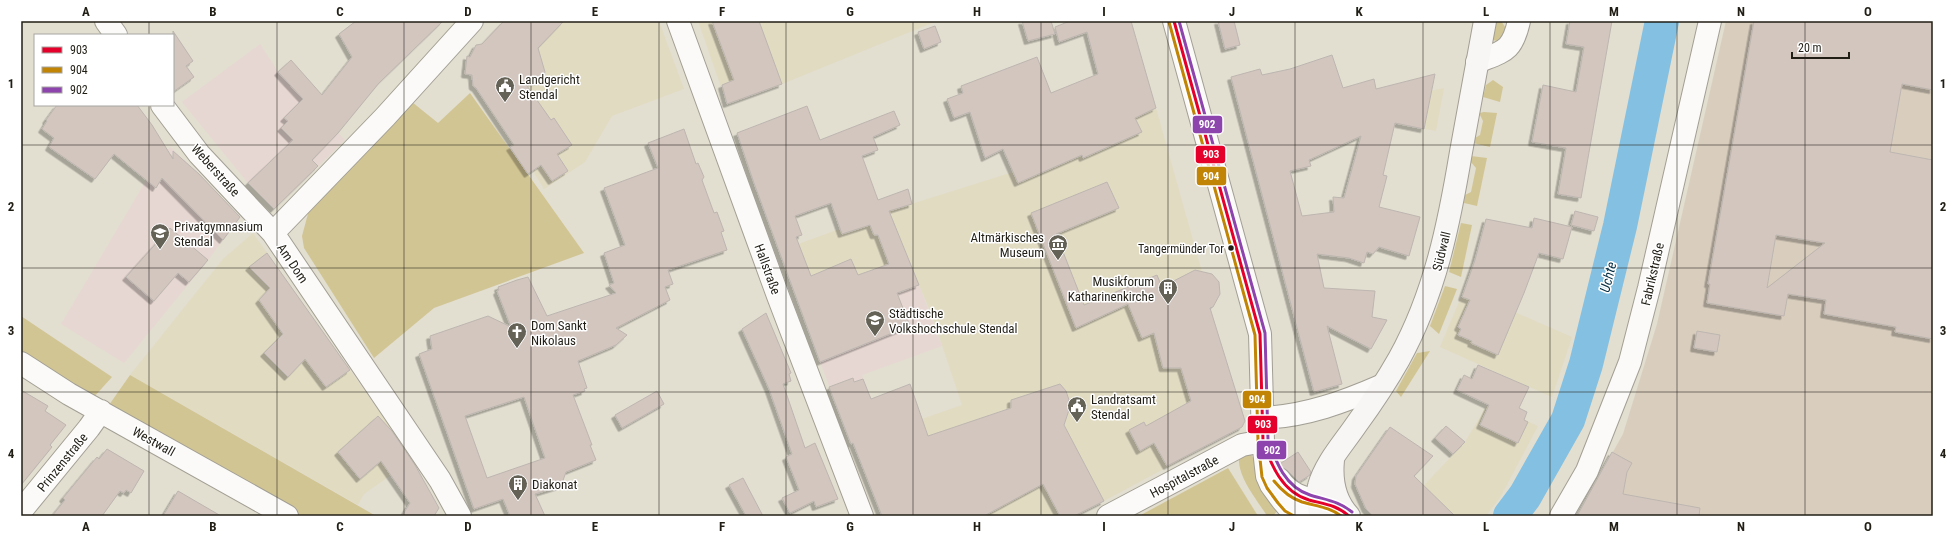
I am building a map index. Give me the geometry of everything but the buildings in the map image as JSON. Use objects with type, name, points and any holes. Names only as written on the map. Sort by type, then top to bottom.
[{"type":"main road","name":"Südwall","points":[[1315,511],[1318,488],[1321,480],[1333,457],[1383,386],[1413,332],[1434,278],[1452,204],[1485,21]]},
{"type":"main road","points":[[1333,457],[1332,478],[1334,488],[1347,514]]},
{"type":"street","points":[[106,21],[115,34]]},
{"type":"street","name":"Am Dom","points":[[460,516],[440,480],[273,233],[385,117],[472,21]]},
{"type":"street","name":"Hallstraße","points":[[678,21],[778,296],[862,516]]},
{"type":"street","points":[[1174,21],[1260,334],[1263,441],[1271,464],[1281,481],[1315,511],[1331,504],[1347,514]]},
{"type":"street","points":[[1477,62],[1504,51],[1515,37],[1519,21]]},
{"type":"street","name":"Fabrikstraße","points":[[1560,516],[1587,471],[1630,362],[1649,288],[1710,21]]},
{"type":"street","name":"Weberstraße","points":[[163,106],[199,154],[273,233]]},
{"type":"street","name":"Westwall","points":[[21,363],[101,411],[287,516]]},
{"type":"street","points":[[1263,418],[1299,415],[1345,401],[1383,386]]},
{"type":"street","name":"Prinzenstraße","points":[[21,512],[90,428],[101,411]]},
{"type":"street","name":"Hospitalstraße","points":[[1108,516],[1242,445],[1263,441]]},
{"type":"shaded area","points":[[504,21],[659,21],[684,89],[612,116],[585,162],[544,189],[533,171],[528,174],[510,147],[513,145],[476,87],[473,86],[474,75],[465,74],[467,56],[476,57],[475,46],[481,45]]},
{"type":"shaded area","points":[[698,21],[937,21],[782,84],[727,104]]},
{"type":"shaded area","points":[[1495,21],[1501,21],[1510,34],[1497,41],[1493,40]]},
{"type":"shaded area","points":[[1726,21],[1933,21],[1933,516],[1577,516],[1623,434],[1657,324]]},
{"type":"shaded area","name":"Privatgymnasium Stendal","points":[[260,44],[278,72],[345,140],[274,209],[248,183],[182,102]]},
{"type":"shaded area","points":[[1493,80],[1503,87],[1500,102],[1483,97],[1486,85]]},
{"type":"shaded area","points":[[1444,88],[1436,131],[1376,119],[1359,107]]},
{"type":"shaded area","points":[[470,93],[584,253],[434,308],[374,358],[304,248],[302,236],[309,210],[412,102],[438,123]]},
{"type":"shaded area","points":[[1156,108],[1202,272],[1206,272],[1205,276],[1210,278],[1213,275],[1216,278],[1213,281],[1215,287],[1220,287],[1220,290],[1216,291],[1214,297],[1217,301],[1212,300],[1208,305],[1245,421],[1242,427],[1076,516],[882,516],[853,443],[962,405],[932,315],[919,285],[808,329],[779,251],[889,211],[1013,172]]},
{"type":"shaded area","points":[[1479,113],[1497,113],[1490,147],[1473,143],[1475,138],[1480,135],[1483,121]]},
{"type":"shaded area","name":"Privatgymnasium Stendal","points":[[170,147],[199,174],[240,217],[208,260],[124,363],[61,324],[153,169]]},
{"type":"shaded area","points":[[1471,156],[1487,158],[1477,206],[1464,203],[1465,195],[1471,192],[1476,168],[1470,161]]},
{"type":"shaded area","points":[[1461,223],[1472,225],[1461,277],[1449,272]]},
{"type":"shaded area","points":[[253,233],[401,442],[412,460],[364,494],[358,505],[130,375],[223,259]]},
{"type":"shaded area","name":"Städtische Volkshochschule Stendal","points":[[919,285],[942,346],[862,375],[863,379],[831,391],[808,329]]},
{"type":"shaded area","points":[[1445,286],[1457,289],[1439,334],[1430,326]]},
{"type":"shaded area","points":[[1464,290],[1572,337],[1552,397],[1440,347]]},
{"type":"shaded area","points":[[21,316],[112,377],[93,398],[21,352]]},
{"type":"shaded area","points":[[1430,351],[1401,397],[1396,391],[1417,353]]},
{"type":"shaded area","points":[[130,375],[376,516],[300,516],[109,405]]},
{"type":"shaded area","points":[[1488,404],[1538,426],[1501,496],[1486,516],[1395,516],[1465,442]]},
{"type":"shaded area","points":[[1251,454],[1279,509],[1273,516],[1267,516],[1248,487],[1241,472],[1239,456]]},
{"type":"shaded area","points":[[1228,468],[1258,516],[1139,516]]},
{"type":"waterway","name":"Uchte","points":[[1510,516],[1525,496],[1568,420],[1586,364],[1620,226],[1662,21]]},
{"type":"transit line","name":"903","points":[[1174,21],[1260,334],[1263,441],[1266,450],[1279,476],[1292,491],[1309,500],[1340,509],[1349,516]]},
{"type":"transit line","name":"902","points":[[1179,21],[1265,333],[1268,440],[1278,465],[1294,486],[1310,495],[1337,503],[1352,512]]},
{"type":"transit line","name":"904","points":[[1169,22],[1255,335],[1258,441],[1262,477],[1267,488],[1278,503],[1285,511],[1294,516]]},
{"type":"transit line","name":"904","points":[[1274,481],[1290,496],[1302,502],[1327,509],[1341,516]]},
{"type":"place","name":"Landgericht Stendal","points":[[505,103]]},
{"type":"place","name":"Tangermünder Tor","points":[[1231,248]]},
{"type":"place","name":"Privatgymnasium Stendal","points":[[160,250]]},
{"type":"place","name":"Altmärkisches Museum","points":[[1058,261]]},
{"type":"place","name":"Musikforum Katharinenkirche","points":[[1168,305]]},
{"type":"place","name":"Städtische Volkshochschule Stendal","points":[[875,337]]},
{"type":"place","name":"Dom Sankt Nikolaus","points":[[517,349]]},
{"type":"place","name":"Landratsamt Stendal","points":[[1077,423]]},
{"type":"place","name":"Diakonat","points":[[518,501]]}]
